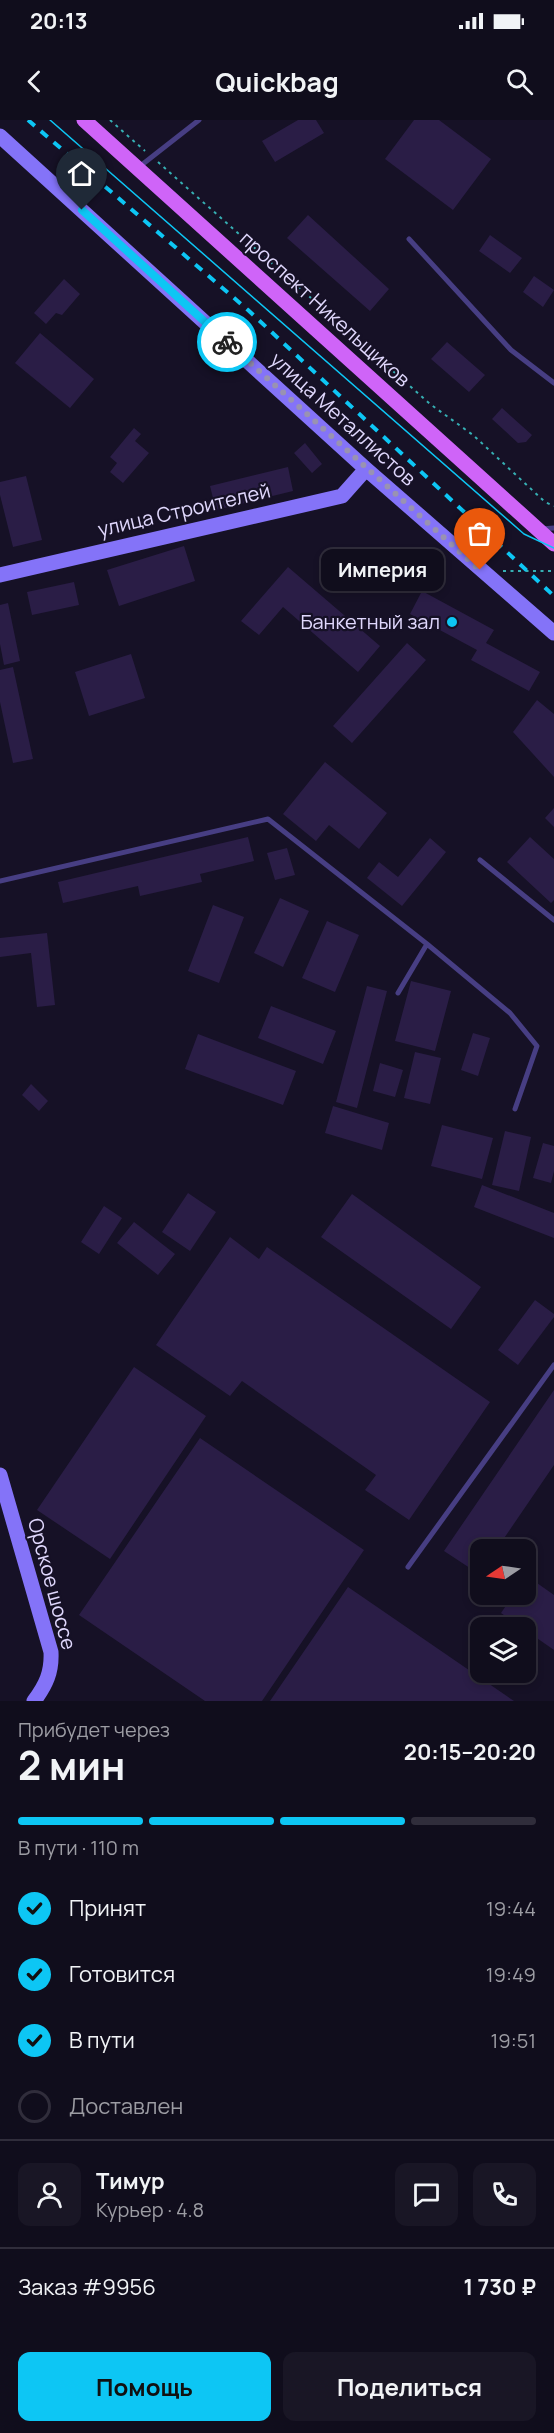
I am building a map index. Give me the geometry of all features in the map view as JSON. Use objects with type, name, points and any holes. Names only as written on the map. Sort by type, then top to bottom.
[{"type":"main road","name":"проспект Никельщиков","points":[[84,120],[536,529]]},
{"type":"main road","name":"улица Металлистов","points":[[0,136],[366,469],[554,633]]},
{"type":"main road","name":"улица Строителей","points":[[0,575],[342,496],[366,469]]},
{"type":"main road","points":[[536,529],[554,533]]},
{"type":"main road","points":[[536,529],[554,544]]},
{"type":"main road","name":"Орское шоссе","points":[[0,1475],[49,1641],[51,1670],[47,1682],[34,1701]]},
{"type":"lane","points":[[138,168],[199,120]]},
{"type":"lane","points":[[409,239],[511,350],[554,383]]},
{"type":"lane","points":[[536,529],[554,528]]},
{"type":"lane","points":[[0,881],[268,819],[427,944],[510,1013],[537,1046],[516,1109]]},
{"type":"lane","points":[[480,860],[554,920]]},
{"type":"lane","points":[[398,993],[427,944]]},
{"type":"lane","points":[[408,1567],[554,1365]]},
{"type":"path","points":[[110,120],[430,404],[473,435],[545,502],[554,506]]},
{"type":"path","points":[[480,570],[554,571]]},
{"type":"building","points":[[298,120],[316,120],[324,133],[275,162],[262,141]]},
{"type":"building","points":[[414,120],[439,120],[491,159],[453,210],[385,159]]},
{"type":"building","points":[[308,215],[389,289],[370,311],[287,238]]},
{"type":"building","points":[[490,235],[522,258],[510,273],[479,251]]},
{"type":"building","points":[[534,276],[554,290],[543,307],[523,292]]},
{"type":"building","points":[[64,279],[80,294],[62,315],[56,313],[46,324],[34,313]]},
{"type":"building","points":[[40,333],[94,379],[70,408],[15,363]]},
{"type":"building","points":[[447,342],[485,375],[469,392],[431,359]]},
{"type":"building","points":[[502,408],[532,435],[526,442],[518,443],[492,419]]},
{"type":"building","points":[[134,428],[141,434],[135,441],[149,453],[123,483],[110,472],[117,463],[110,457]]},
{"type":"building","points":[[305,443],[322,464],[312,473],[294,453]]},
{"type":"building","points":[[288,467],[293,491],[216,510],[210,486]]},
{"type":"building","points":[[26,476],[42,540],[13,547],[0,495],[0,482]]},
{"type":"building","points":[[184,546],[195,581],[119,606],[107,570]]},
{"type":"building","points":[[288,567],[380,646],[358,672],[283,607],[259,635],[241,621]]},
{"type":"building","points":[[74,582],[79,605],[32,615],[27,592]]},
{"type":"building","points":[[422,591],[494,630],[486,643],[540,672],[529,691],[471,660],[477,650],[410,614]]},
{"type":"building","points":[[8,603],[20,661],[4,665],[0,644],[0,605]]},
{"type":"building","points":[[407,643],[426,660],[352,743],[333,726]]},
{"type":"building","points":[[131,654],[145,698],[89,716],[75,672]]},
{"type":"building","points":[[13,667],[33,759],[13,763],[0,702],[0,670]]},
{"type":"building","points":[[537,700],[554,714],[554,777],[513,732]]},
{"type":"building","points":[[325,762],[387,813],[359,849],[329,825],[316,841],[283,814]]},
{"type":"building","points":[[554,808],[554,827],[545,818]]},
{"type":"building","points":[[248,837],[254,861],[200,874],[202,882],[140,896],[138,886],[63,903],[58,882]]},
{"type":"building","points":[[530,837],[554,859],[554,900],[551,903],[507,862]]},
{"type":"building","points":[[430,838],[446,852],[402,906],[367,878],[379,862],[398,877]]},
{"type":"building","points":[[287,848],[295,875],[275,880],[267,853]]},
{"type":"building","points":[[280,898],[309,911],[283,967],[254,953]]},
{"type":"building","points":[[213,905],[244,917],[219,983],[188,971]]},
{"type":"building","points":[[327,921],[359,935],[335,992],[302,978]]},
{"type":"building","points":[[47,933],[55,1005],[37,1007],[31,953],[0,957],[0,938]]},
{"type":"building","points":[[411,981],[451,991],[435,1051],[395,1041]]},
{"type":"building","points":[[367,986],[387,991],[357,1108],[336,1102]]},
{"type":"building","points":[[271,1006],[336,1031],[323,1064],[258,1038]]},
{"type":"building","points":[[473,1033],[490,1038],[478,1076],[461,1070]]},
{"type":"building","points":[[198,1034],[296,1071],[283,1105],[185,1069]]},
{"type":"building","points":[[415,1052],[441,1058],[430,1104],[404,1098]]},
{"type":"building","points":[[380,1063],[403,1070],[395,1097],[373,1091]]},
{"type":"building","points":[[31,1084],[48,1101],[39,1111],[22,1095]]},
{"type":"building","points":[[333,1106],[389,1123],[382,1150],[325,1133]]},
{"type":"building","points":[[442,1125],[493,1138],[482,1179],[431,1166]]},
{"type":"building","points":[[505,1131],[531,1137],[519,1191],[492,1185]]},
{"type":"building","points":[[543,1143],[554,1146],[554,1171],[551,1183],[533,1178]]},
{"type":"building","points":[[482,1185],[554,1213],[554,1238],[474,1207]]},
{"type":"building","points":[[188,1193],[216,1212],[190,1251],[162,1232]]},
{"type":"building","points":[[352,1194],[481,1287],[451,1329],[321,1237]]},
{"type":"building","points":[[104,1206],[122,1218],[99,1254],[81,1242]]},
{"type":"building","points":[[134,1222],[175,1254],[158,1275],[117,1243]]},
{"type":"building","points":[[230,1237],[259,1259],[267,1247],[490,1402],[409,1520],[365,1490],[376,1475],[242,1381],[230,1396],[156,1345]]},
{"type":"building","points":[[535,1300],[554,1314],[554,1317],[518,1365],[498,1350]]},
{"type":"building","points":[[134,1367],[206,1416],[110,1559],[37,1510]]},
{"type":"building","points":[[554,1390],[554,1465],[504,1539],[470,1539],[470,1568],[444,1551]]},
{"type":"building","points":[[200,1438],[364,1550],[262,1701],[205,1701],[79,1615]]},
{"type":"building","points":[[536,1582],[554,1595],[554,1650],[536,1637],[536,1617],[507,1617],[501,1613],[506,1605],[536,1605]]},
{"type":"building","points":[[348,1587],[470,1671],[470,1683],[488,1683],[514,1701],[270,1701]]},
{"type":"tram line","points":[[50,120],[524,534],[554,548]]},
{"type":"railway","points":[[28,120],[248,310],[554,596]]},
{"type":"way so far","points":[[227,342],[480,570]]},
{"type":"place","name":"Империя","points":[[480,570]]},
{"type":"place","name":"Банкетный зал","points":[[452,622]]},
{"type":"route","points":[[82,210],[227,342]]}]
